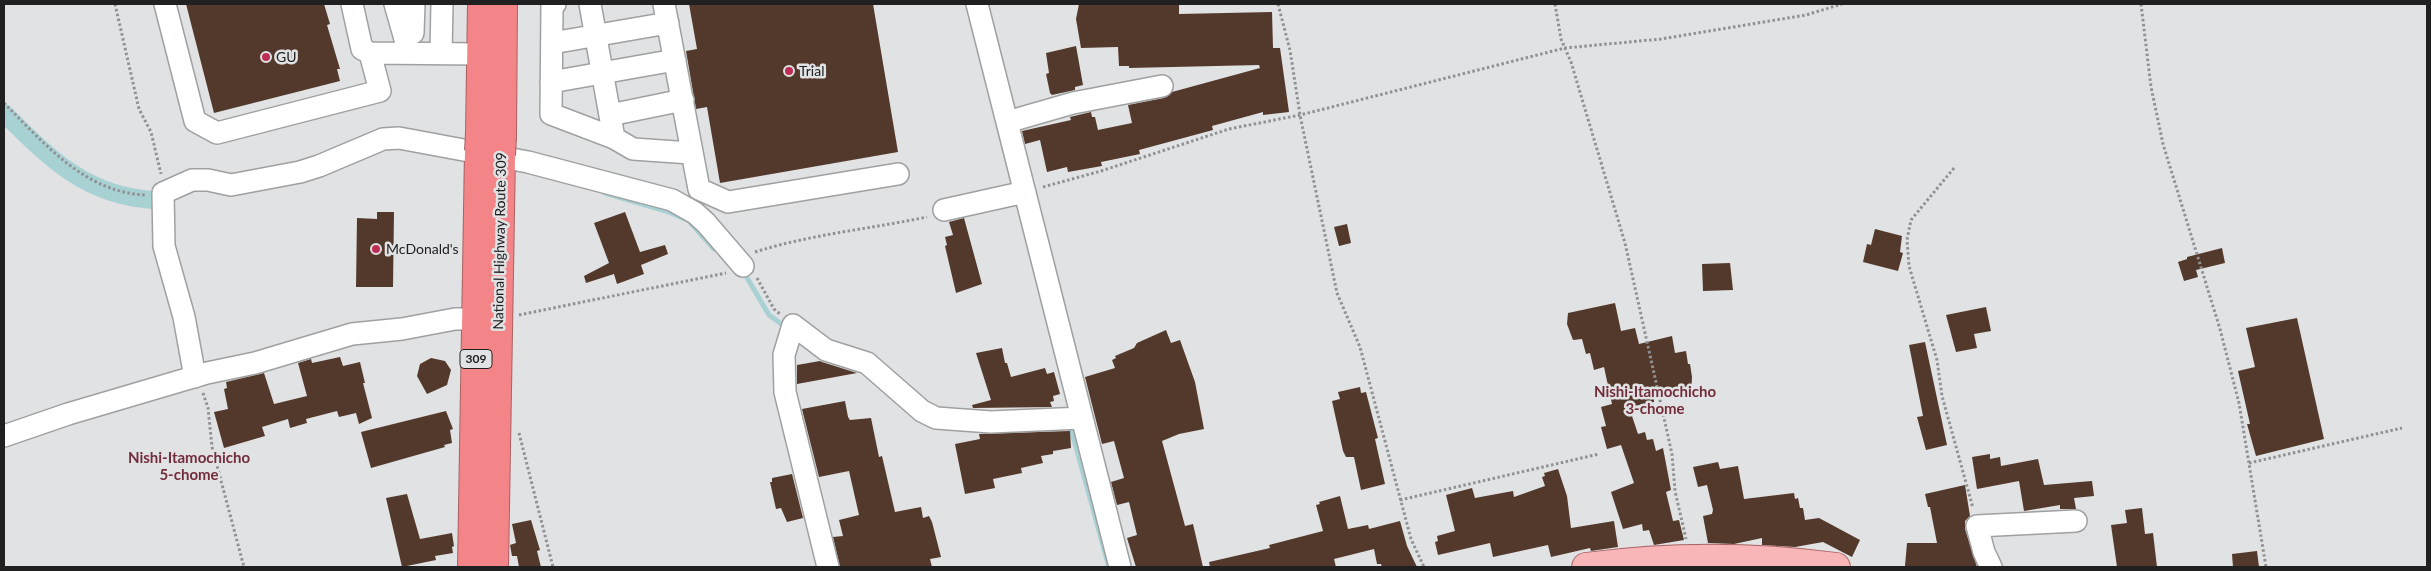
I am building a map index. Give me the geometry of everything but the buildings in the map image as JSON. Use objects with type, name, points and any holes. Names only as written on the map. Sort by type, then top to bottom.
[{"type":"highway","name":"National Highway Route 309","points":[[482,4],[481,54],[491,148],[494,567]]},
{"type":"highway","name":"National Highway Route 309","points":[[472,567],[477,319],[503,4]]},
{"type":"main road","points":[[1586,567],[1768,560],[1836,567]]},
{"type":"street","points":[[165,4],[195,120],[217,133],[380,91],[370,53]]},
{"type":"street","points":[[352,4],[362,49],[370,53],[406,44],[446,53],[481,54]]},
{"type":"street","points":[[396,4],[406,44]]},
{"type":"street","points":[[406,44],[413,33],[414,4]]},
{"type":"street","points":[[442,4],[446,53]]},
{"type":"street","points":[[555,4],[552,4],[551,114],[614,138],[632,149],[691,153]]},
{"type":"street","points":[[590,4],[614,138]]},
{"type":"street","points":[[977,4],[1120,567]]},
{"type":"street","points":[[552,43],[595,35],[666,13],[699,190],[728,202],[898,174]]},
{"type":"street","points":[[551,82],[675,60]]},
{"type":"street","points":[[1007,122],[1073,103],[1162,86]]},
{"type":"street","points":[[610,114],[683,100]]},
{"type":"street","points":[[195,377],[184,317],[164,246],[163,193],[192,180],[208,180],[231,185],[300,172],[390,138],[491,148],[528,162],[672,200],[695,213],[706,223],[743,266]]},
{"type":"street","points":[[944,210],[1025,192]]},
{"type":"street","points":[[4,436],[68,414],[195,377],[255,363],[352,334],[402,329],[454,319],[477,319]]},
{"type":"street","points":[[828,567],[785,392],[784,355],[794,325],[826,350],[867,364],[922,411],[936,418],[991,422],[1040,418],[1082,418]]},
{"type":"street","points":[[1992,567],[1984,552],[1977,526],[2076,521]]},
{"type":"path","points":[[4,103],[66,164],[82,175],[136,195],[163,193],[164,184],[156,147],[151,132],[139,109],[114,4]]},
{"type":"path","points":[[1278,4],[1290,50],[1300,115],[1337,293],[1360,347],[1411,540],[1424,567]]},
{"type":"path","points":[[1555,4],[1564,48],[1571,62],[1625,243],[1672,454],[1675,491],[1693,563]]},
{"type":"path","points":[[1025,192],[1094,173],[1229,128],[1300,115],[1564,48],[1661,39],[1806,14],[1842,4]]},
{"type":"path","points":[[2141,4],[2151,87],[2163,144],[2224,345],[2239,404],[2266,567]]},
{"type":"path","points":[[1954,168],[1911,220],[1907,240],[1909,266],[1937,360],[1942,396],[1977,526]]},
{"type":"path","points":[[777,245],[832,233],[872,229],[932,216],[944,210]]},
{"type":"path","points":[[519,315],[705,279],[735,271],[743,266],[754,274],[774,309],[794,325]]},
{"type":"path","points":[[195,377],[206,402],[212,447],[244,567]]},
{"type":"path","points":[[2248,463],[2402,428]]},
{"type":"path","points":[[524,446],[553,567]]},
{"type":"path","points":[[1400,500],[1599,454]]},
{"type":"waterway","points":[[4,113],[53,159],[88,183],[129,197],[153,200]]},
{"type":"waterway","points":[[605,193],[669,212],[689,221],[714,249]]},
{"type":"waterway","points":[[741,272],[746,276],[769,315],[787,328]]},
{"type":"waterway","points":[[1070,425],[1109,567]]},
{"type":"place","name":"GU","points":[[266,57]]},
{"type":"place","name":"Trial","points":[[789,71]]},
{"type":"place","name":"McDonald's","points":[[376,249]]},
{"type":"district","name":"Nishi-Itamochicho 3-chome","points":[[1655,400]]},
{"type":"district","name":"Nishi-Itamochicho 5-chome","points":[[189,466]]}]
